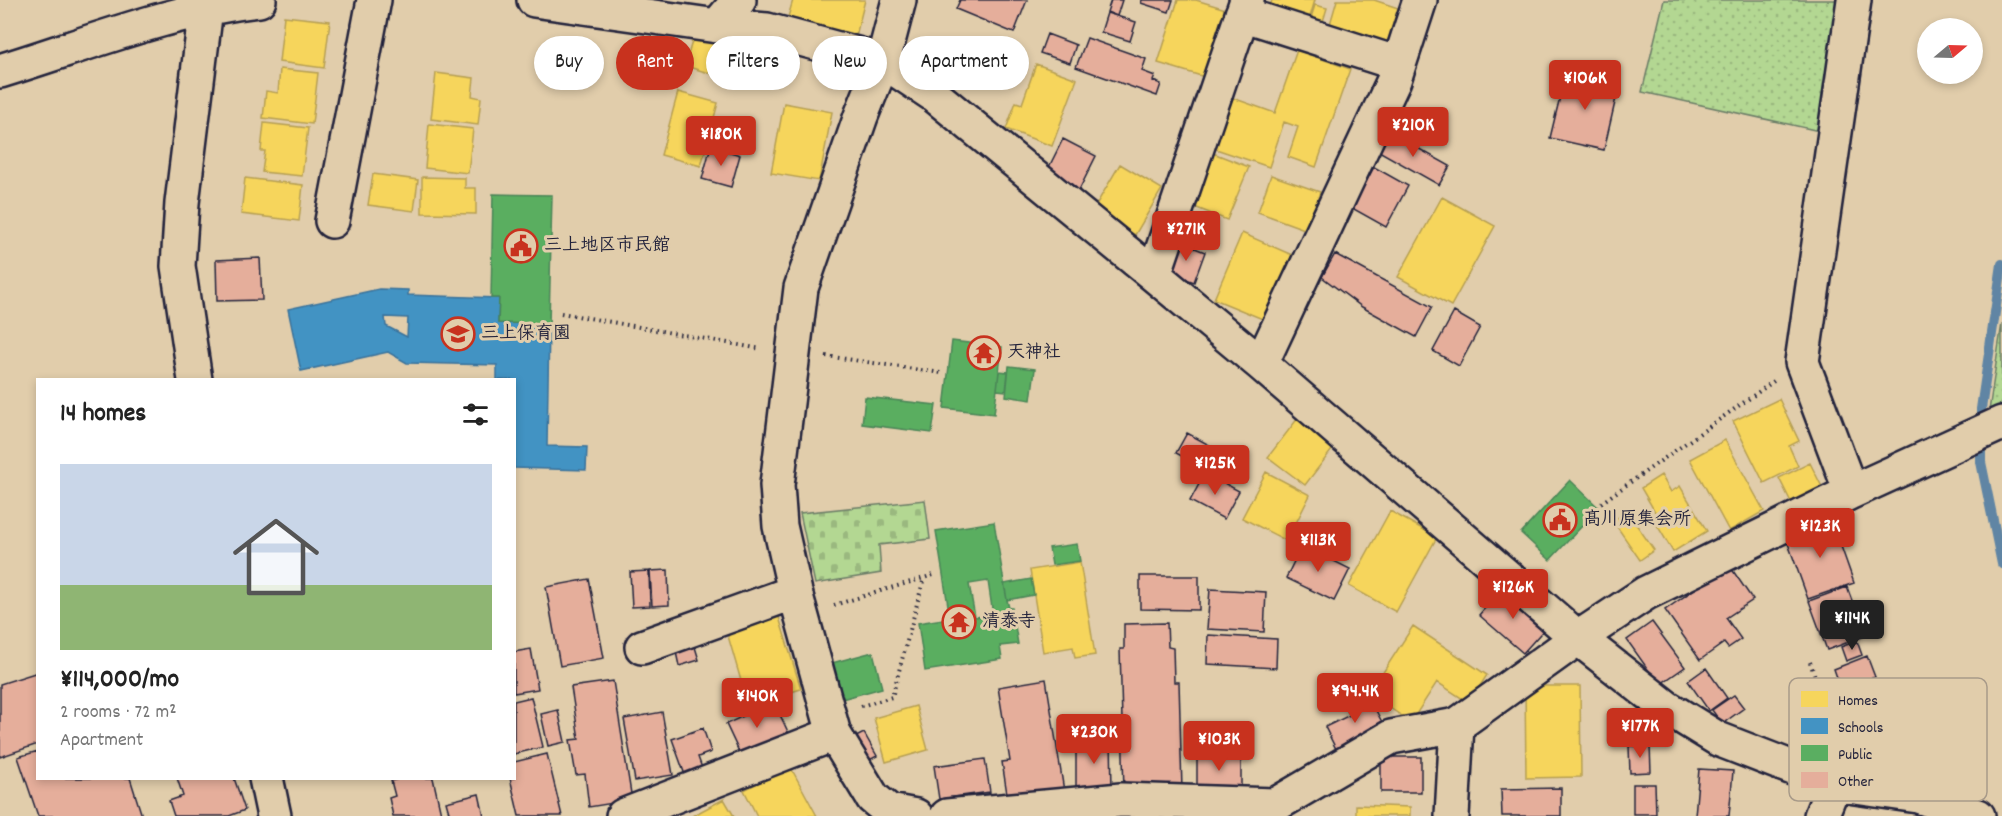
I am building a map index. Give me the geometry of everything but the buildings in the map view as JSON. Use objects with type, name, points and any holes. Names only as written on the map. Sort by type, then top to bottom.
[{"type":"street","points":[[0,71],[206,5],[259,0]]},
{"type":"street","points":[[332,221],[374,0]]},
{"type":"street","points":[[534,0],[717,26],[767,30],[812,42]]},
{"type":"street","points":[[717,26],[739,0]]},
{"type":"street","points":[[887,46],[899,0]]},
{"type":"street","points":[[1261,364],[1394,81],[1420,0]]},
{"type":"street","points":[[1851,492],[1802,362],[1854,0]]},
{"type":"street","points":[[195,378],[178,266],[182,203],[206,5]]},
{"type":"street","points":[[1154,275],[1244,7],[1399,64]]},
{"type":"street","points":[[887,64],[934,95],[1154,275],[1261,364],[1578,638],[1665,707],[1718,739],[1789,757]]},
{"type":"street","points":[[871,90],[801,288],[804,355],[777,485],[780,526],[809,600],[842,722],[873,798],[889,811],[916,816]]},
{"type":"street","points":[[947,816],[1121,800],[1274,810],[1391,737],[1456,725],[1578,638],[1646,593],[1851,492],[2002,423]]},
{"type":"street","points":[[642,647],[809,600]]},
{"type":"street","points":[[623,816],[842,722]]},
{"type":"street","points":[[1452,816],[1456,725]]},
{"type":"street","points":[[266,780],[274,816]]},
{"type":"street","points":[[1821,816],[1827,801]]},
{"type":"street","points":[[1933,801],[1978,816]]},
{"type":"path","points":[[561,313],[804,355],[941,373]]},
{"type":"path","points":[[1601,503],[1802,362]]},
{"type":"path","points":[[809,600],[937,574]]},
{"type":"path","points":[[842,722],[892,697],[924,578]]},
{"type":"path","points":[[1810,662],[1814,678]]},
{"type":"green space","points":[[1664,0],[1844,0],[1824,132],[1642,92]]},
{"type":"green space","points":[[2002,323],[2002,406],[1989,411]]},
{"type":"green space","points":[[925,500],[930,539],[879,545],[881,573],[815,584],[800,513]]},
{"type":"waterway","points":[[2002,264],[1981,409],[1981,462],[2002,564]]},
{"type":"place","name":"三上地区市民館","points":[[521,246]]},
{"type":"place","name":"三上保育園","points":[[458,334]]},
{"type":"place","name":"天神社","points":[[984,353]]},
{"type":"place","name":"髙川原集会所","points":[[1560,520]]},
{"type":"place","name":"清泰寺","points":[[959,622]]}]
